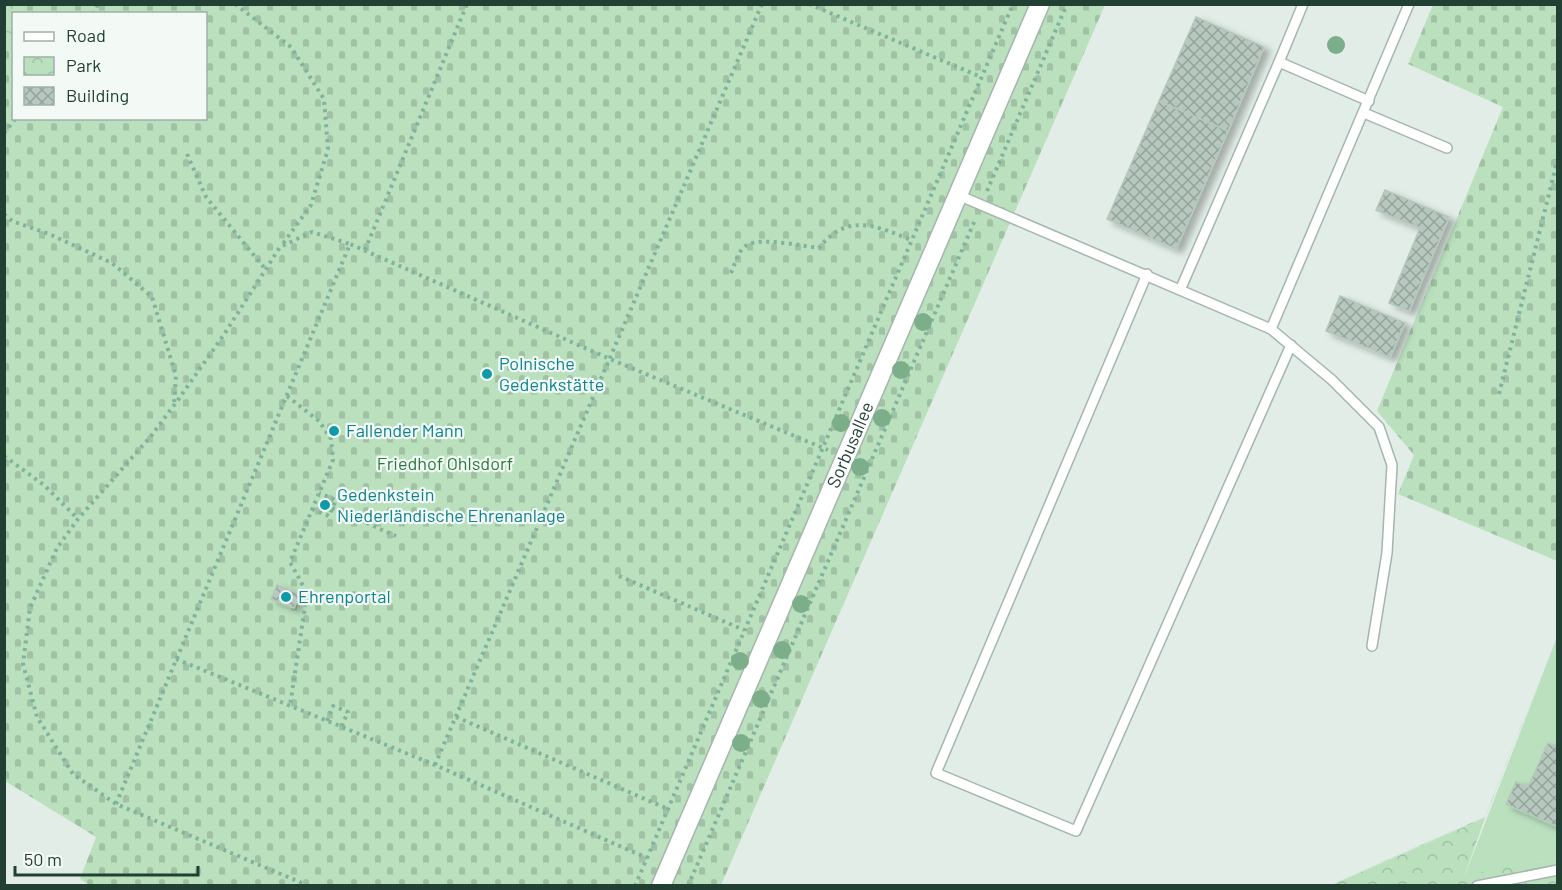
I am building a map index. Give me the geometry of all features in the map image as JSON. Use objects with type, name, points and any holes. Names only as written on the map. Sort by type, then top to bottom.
[{"type":"street","name":"Sorbusallee","points":[[662,885],[1040,4]]},
{"type":"lane","points":[[1180,288],[1303,4]]},
{"type":"lane","points":[[1271,329],[1409,4]]},
{"type":"lane","points":[[1279,62],[1369,100]]},
{"type":"lane","points":[[1364,113],[1447,148]]},
{"type":"lane","points":[[958,195],[1180,288],[1271,329],[1332,380],[1379,427],[1392,465],[1387,553],[1372,646]]},
{"type":"lane","points":[[1147,274],[936,773],[1076,831],[1291,345]]},
{"type":"lane","points":[[1477,885],[1557,870]]},
{"type":"path","points":[[235,4],[291,47],[324,99],[328,149],[311,205],[280,247],[225,333],[174,406],[78,519],[57,548],[30,608],[23,664],[37,717],[73,774],[116,804],[308,885]]},
{"type":"path","points":[[365,250],[467,4]]},
{"type":"path","points":[[435,765],[762,4]]},
{"type":"path","points":[[809,4],[981,77]]},
{"type":"path","points":[[635,885],[1013,4]]},
{"type":"path","points":[[688,885],[1067,4]]},
{"type":"path","points":[[4,133],[14,120]]},
{"type":"path","points":[[187,154],[206,197],[266,270]]},
{"type":"path","points":[[1499,394],[1557,158]]},
{"type":"path","points":[[4,214],[12,221],[49,234],[112,263],[152,297],[176,376],[174,406]]},
{"type":"path","points":[[731,273],[739,254],[747,245],[764,242],[819,248],[826,239],[849,227],[872,224],[911,240]]},
{"type":"path","points":[[280,247],[312,232],[350,244],[610,358],[845,457]]},
{"type":"path","points":[[116,804],[350,244]]},
{"type":"path","points":[[287,396],[319,421],[331,439],[333,460],[290,562],[307,593],[290,706]]},
{"type":"path","points":[[4,456],[44,485],[78,519]]},
{"type":"path","points":[[312,509],[329,516],[336,500],[319,493]]},
{"type":"path","points":[[332,508],[396,536]]},
{"type":"path","points":[[619,576],[744,630]]},
{"type":"path","points":[[176,659],[435,765],[647,858]]},
{"type":"path","points":[[327,721],[333,705],[348,712],[341,727]]},
{"type":"path","points":[[456,717],[668,809]]},
{"type":"green space","points":[[5,4],[23,5],[21,12],[12,12],[12,38],[5,40]]},
{"type":"green space","name":"Friedhof Ohlsdorf","points":[[23,5],[1105,5],[721,885],[91,886],[80,879],[96,837],[5,781],[4,40],[12,38],[12,120],[207,120],[207,12],[21,12]]},
{"type":"green space","points":[[1433,5],[1557,5],[1557,561],[1398,494],[1414,455],[1377,411],[1503,107],[1408,64]]},
{"type":"green space","points":[[1557,634],[1485,818],[1327,886],[1485,817]]},
{"type":"green space","points":[[1557,637],[1557,858],[1465,875]]},
{"type":"green space","points":[[1485,818],[1465,874],[1557,858],[1557,885],[1329,886]]},
{"type":"building","points":[[1196,17],[1264,47],[1228,131],[1159,101]]},
{"type":"building","points":[[1159,101],[1228,131],[1176,249],[1107,219]]},
{"type":"building","points":[[1385,190],[1449,217],[1409,311],[1389,303],[1420,228],[1376,210]]},
{"type":"building","points":[[1340,296],[1405,323],[1390,357],[1326,331]]},
{"type":"building","name":"Ehrenportal","points":[[277,585],[300,594],[294,608],[271,599]]},
{"type":"building","points":[[1548,743],[1558,747],[1558,827],[1506,804],[1516,782],[1528,787]]},
{"type":"place","name":"Polnische Gedenkstätte","points":[[487,374]]},
{"type":"place","name":"Fallender Mann","points":[[334,431]]},
{"type":"place","name":"Gedenkstein Niederländische Ehrenanlage","points":[[325,505]]},
{"type":"place","name":"Ehrenportal","points":[[286,597]]}]
